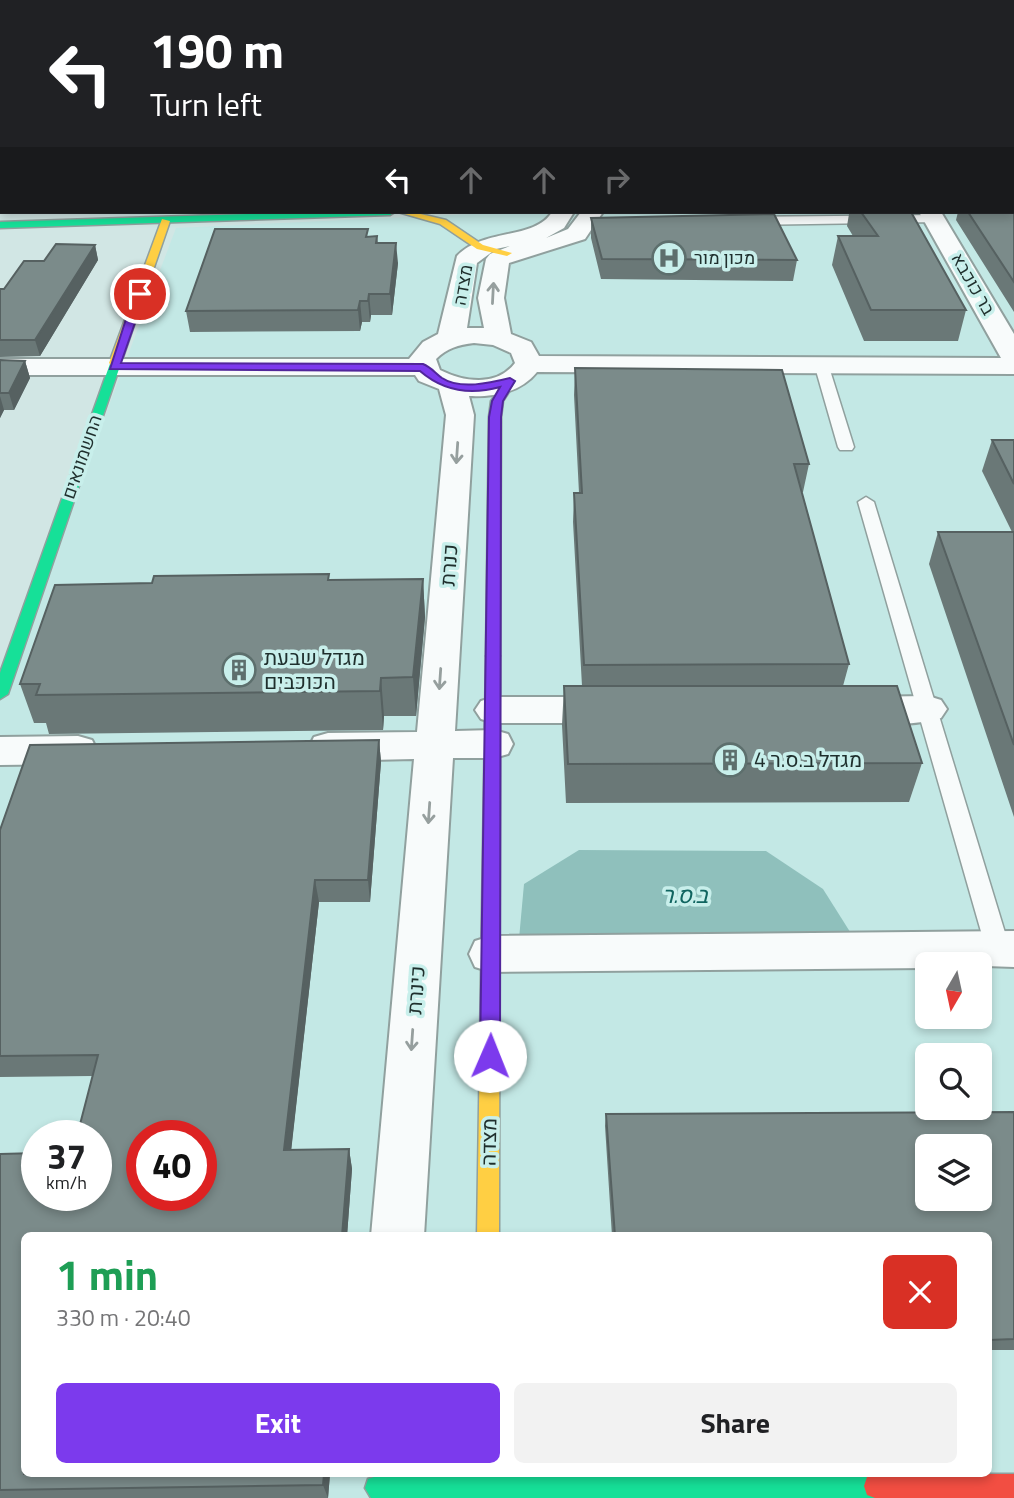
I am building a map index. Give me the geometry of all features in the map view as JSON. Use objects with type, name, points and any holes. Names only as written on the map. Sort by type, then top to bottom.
[{"type":"street","points":[[0,225],[340,214]]},
{"type":"street","points":[[410,214],[443,222],[480,247],[507,253],[551,244],[591,224]]},
{"type":"street","name":"מצדה","points":[[449,339],[459,308],[465,261],[480,247],[543,232],[555,225],[562,214]]},
{"type":"street","name":"בר כוכבא","points":[[933,215],[1014,357]]},
{"type":"street","name":"החשמונאים","points":[[0,694],[165,221]]},
{"type":"street","name":"מצדה","points":[[499,338],[491,298],[496,262],[507,253]]},
{"type":"street","points":[[423,367],[422,359],[427,351],[449,339],[474,335],[499,338],[522,348],[519,373]]},
{"type":"street","points":[[0,367],[423,367],[439,381],[453,386],[486,387],[519,373],[1014,366]]},
{"type":"street","name":"מצדה","points":[[488,1232],[495,417],[497,401],[519,373]]},
{"type":"street","name":"כנרת","points":[[435,745],[460,415],[453,386]]},
{"type":"street","points":[[816,710],[928,709]]},
{"type":"street","points":[[299,747],[435,745],[494,727],[648,710]]},
{"type":"street","name":"כינרת","points":[[397,1232],[435,745]]},
{"type":"street","points":[[0,751],[109,750]]},
{"type":"street","points":[[491,954],[1010,949]]},
{"type":"street","points":[[377,1487],[1014,1486]]},
{"type":"lane","points":[[735,222],[933,215]]},
{"type":"lane","points":[[822,367],[846,447]]},
{"type":"lane","points":[[866,502],[928,709],[1010,949]]},
{"type":"shaded area","points":[[473,214],[1014,214],[1014,1498],[0,1498],[0,694],[176,228]]},
{"type":"water","name":"ב.ס.ר","points":[[579,850],[766,851],[823,889],[852,935],[519,939],[524,884]]},
{"type":"building","points":[[774,214],[797,260],[602,259],[591,218]]},
{"type":"building","points":[[862,214],[912,214],[966,310],[871,310],[838,236],[878,236]]},
{"type":"building","points":[[969,214],[1014,214],[1014,282]]},
{"type":"building","points":[[215,229],[368,229],[366,237],[377,236],[376,243],[396,243],[390,294],[369,294],[368,301],[360,301],[358,310],[186,311]]},
{"type":"building","points":[[56,244],[95,245],[35,340],[0,340],[0,289],[4,289],[24,261],[44,261]]},
{"type":"building","points":[[0,360],[25,361],[9,393],[0,393]]},
{"type":"building","points":[[575,368],[782,370],[809,464],[794,464],[849,664],[584,665],[574,493],[582,493]]},
{"type":"building","points":[[992,440],[1014,440],[1014,484]]},
{"type":"building","points":[[938,532],[1014,532],[1014,745]]},
{"type":"building","points":[[329,574],[328,580],[423,579],[413,677],[381,678],[380,691],[36,695],[40,684],[20,684],[55,585],[152,583],[154,576]]},
{"type":"building","points":[[564,686],[897,686],[922,763],[568,764]]},
{"type":"building","points":[[379,740],[368,880],[315,880],[284,1150],[349,1149],[342,1232],[21,1232],[21,1477],[324,1477],[323,1485],[0,1490],[0,1154],[21,1153],[21,1211],[112,1211],[112,1120],[81,1120],[98,1055],[0,1056],[0,830],[30,745]]},
{"type":"building","points":[[915,1112],[915,1120],[992,1120],[992,1112],[1014,1112],[1014,1339],[992,1340],[992,1232],[615,1232],[606,1114]]},
{"type":"traffic: fast","points":[[0,225],[330,214]]},
{"type":"traffic: fast","points":[[0,694],[115,363]]},
{"type":"traffic: fast","points":[[493,656],[495,417],[497,401],[510,381]]},
{"type":"traffic: fast","points":[[377,1488],[876,1486]]},
{"type":"traffic: slow","points":[[410,214],[443,222],[480,247],[507,253]]},
{"type":"traffic: slow","points":[[115,363],[165,221]]},
{"type":"traffic: slow","points":[[488,1232],[493,656]]},
{"type":"traffic: jam","points":[[876,1486],[1014,1486]]},
{"type":"place","name":"מכון מור","points":[[669,258]]},
{"type":"place","name":"מגדל שבעת הכוכבים","points":[[239,670]]},
{"type":"place","name":"מגדל ב.ס.ר 4","points":[[730,760]]},
{"type":"route","points":[[140,294],[114,367],[423,367],[429,375],[453,386],[486,387],[510,381],[497,401],[495,417],[490,1056]]}]
